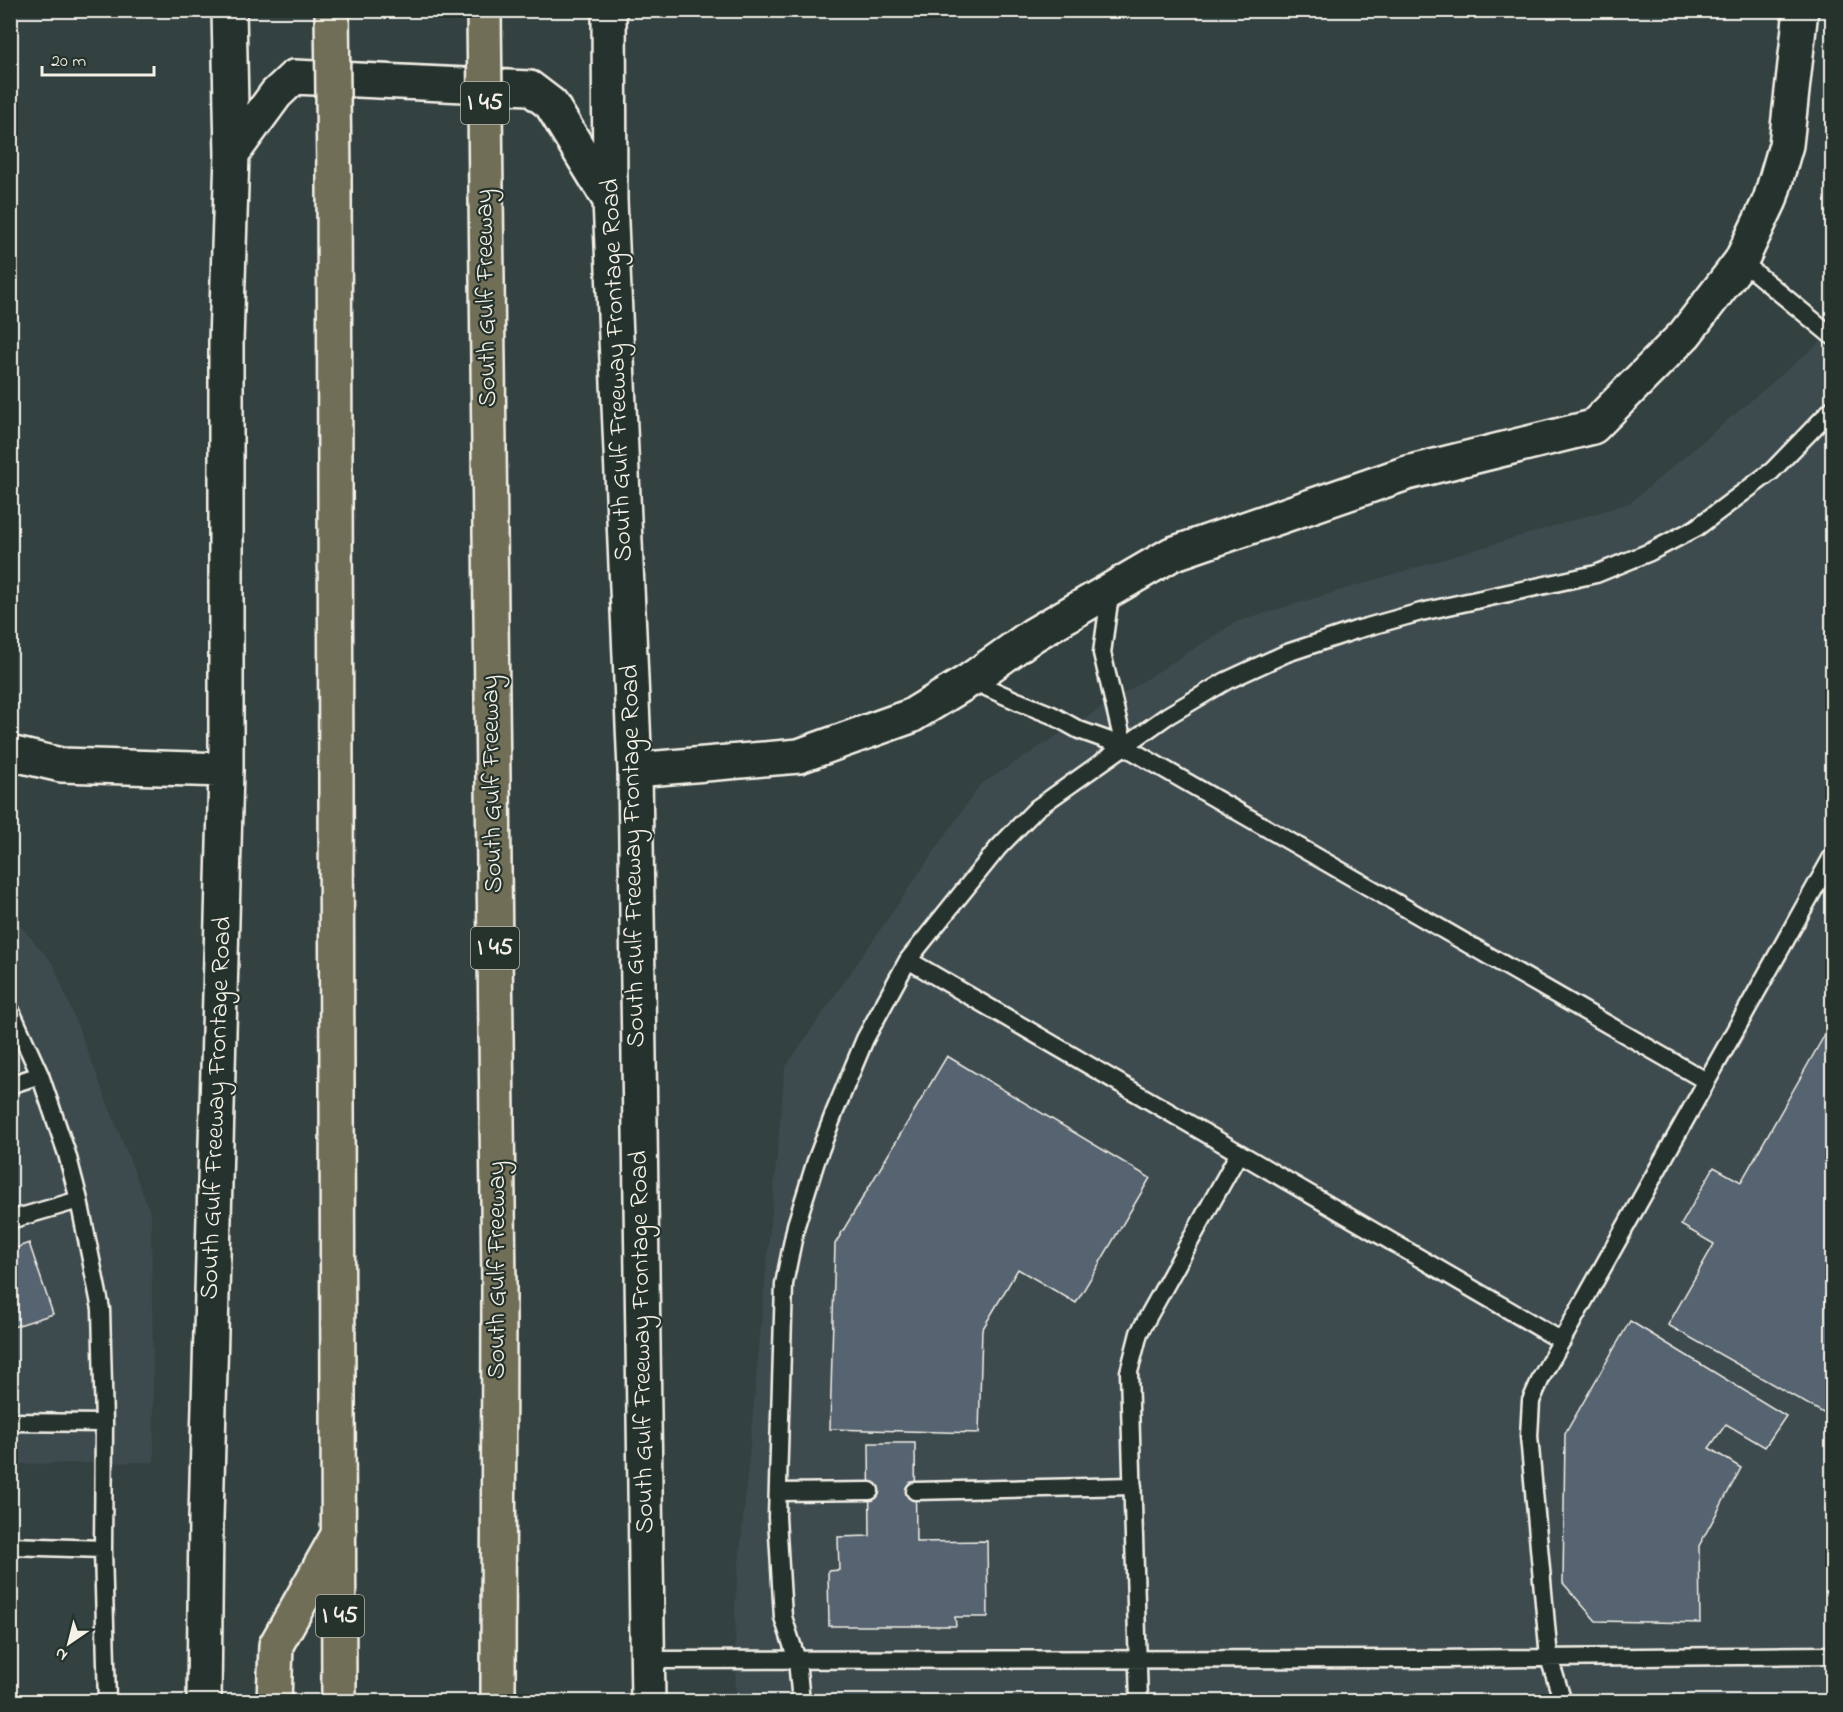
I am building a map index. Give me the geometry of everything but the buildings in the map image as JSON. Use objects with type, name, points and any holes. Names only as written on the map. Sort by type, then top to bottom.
[{"type":"highway","name":"I 45","points":[[332,10],[339,1701]]},
{"type":"highway","name":"South Gulf Freeway","points":[[484,10],[499,1286],[498,1701]]},
{"type":"highway","points":[[274,1701],[276,1645],[340,1531]]},
{"type":"highway","points":[[498,1631],[505,1701]]},
{"type":"main road","name":"South Gulf Freeway Frontage Road","points":[[204,1701],[206,1518],[226,770],[226,342],[232,154],[229,10]]},
{"type":"main road","name":"South Gulf Freeway Frontage Road","points":[[609,10],[610,200],[635,770],[648,1701]]},
{"type":"main road","points":[[635,770],[799,756],[911,716],[970,680],[1033,635],[1172,554],[1407,473],[1593,427],[1685,334],[1741,261],[1770,200],[1786,145],[1801,10]]},
{"type":"main road","points":[[232,154],[276,93],[294,77],[530,88],[551,104],[610,200]]},
{"type":"main road","points":[[10,753],[61,765],[226,770]]},
{"type":"lane","points":[[1741,261],[1833,336]]},
{"type":"lane","points":[[801,1701],[797,1660],[783,1617],[777,1517],[784,1284],[796,1225],[835,1111],[865,1039],[908,960],[998,848],[1036,808],[1167,716],[1226,681],[1287,653],[1356,630],[1421,612],[1596,574],[1650,552],[1696,528],[1772,471],[1833,409]]},
{"type":"lane","points":[[1120,584],[1109,602],[1102,653],[1124,747]]},
{"type":"lane","points":[[970,680],[1052,715],[1079,730],[1124,747],[1706,1081]]},
{"type":"lane","points":[[1563,1701],[1548,1658],[1529,1436],[1531,1401],[1542,1376],[1833,857]]},
{"type":"lane","points":[[908,960],[1562,1341]]},
{"type":"lane","points":[[10,1010],[40,1075],[67,1154],[80,1200],[101,1309],[107,1701]]},
{"type":"lane","points":[[10,1084],[40,1075]]},
{"type":"lane","points":[[1139,1701],[1129,1372],[1139,1333],[1239,1153]]},
{"type":"lane","points":[[10,1220],[80,1200]]},
{"type":"lane","points":[[10,1422],[104,1423]]},
{"type":"lane","points":[[915,1491],[1133,1486]]},
{"type":"lane","points":[[778,1492],[870,1491]]},
{"type":"lane","points":[[10,1546],[103,1549]]},
{"type":"lane","points":[[647,1660],[1548,1658],[1833,1654]]},
{"type":"shaded area","points":[[1832,332],[1832,1701],[736,1702],[735,1606],[785,1068],[980,785],[1236,622],[1630,503]]},
{"type":"shaded area","points":[[10,914],[54,965],[151,1215],[154,1462],[11,1464]]}]
